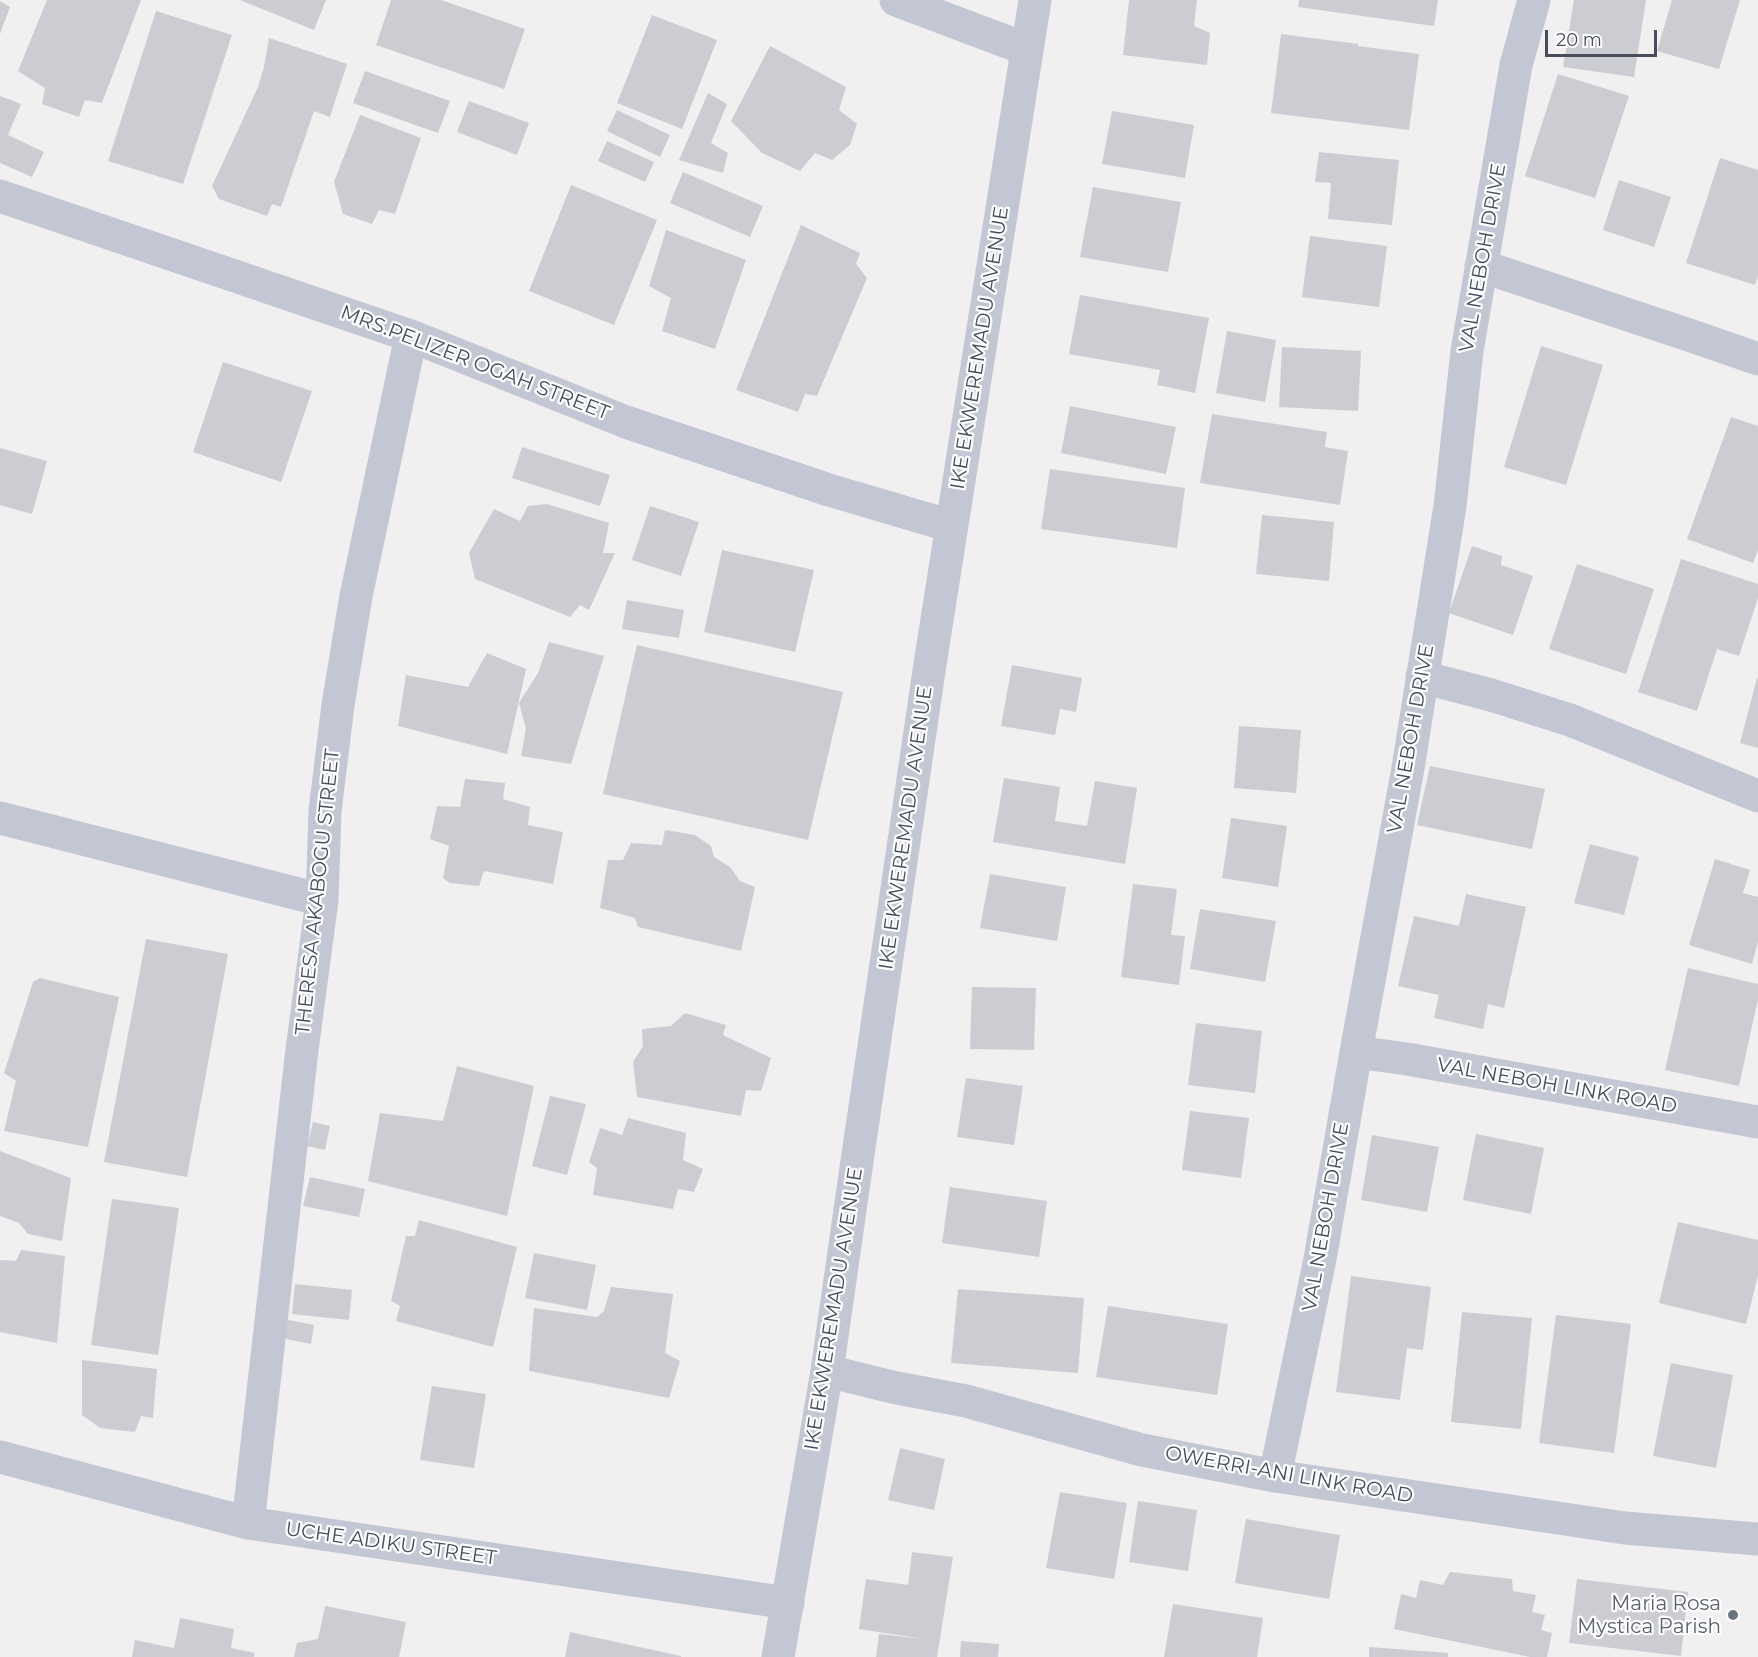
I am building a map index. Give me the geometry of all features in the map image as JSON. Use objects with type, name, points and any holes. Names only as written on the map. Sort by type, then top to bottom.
[{"type":"street","points":[[896,0],[1026,49]]},
{"type":"street","name":"IKE EKWEREMADU AVENUE","points":[[778,1657],[828,1371],[951,526],[1035,0]]},
{"type":"street","name":"VAL NEBOH DRIVE","points":[[1275,1476],[1320,1258],[1408,768],[1450,506],[1467,351],[1516,65],[1534,0]]},
{"type":"street","name":"MRS.PELIZER OGAH STREET","points":[[0,196],[411,336],[626,422],[829,490],[951,526]]},
{"type":"street","points":[[1481,266],[1758,359]]},
{"type":"street","name":"THERESA AKABOGU STREET","points":[[248,1523],[321,900],[325,811],[338,705],[356,596],[411,336]]},
{"type":"street","points":[[1422,677],[1491,694],[1570,720],[1758,796]]},
{"type":"street","points":[[0,818],[321,900]]},
{"type":"street","name":"VAL NEBOH LINK ROAD","points":[[1356,1052],[1407,1059],[1758,1122]]},
{"type":"street","name":"OWERRI-ANI LINK ROAD","points":[[828,1371],[966,1401],[1142,1449],[1275,1476],[1625,1528],[1758,1539]]},
{"type":"street","name":"UCHE ADIKU STREET","points":[[0,1457],[248,1523],[788,1603]]},
{"type":"building","points":[[47,0],[141,0],[102,103],[85,100],[79,117],[42,104],[45,88],[18,71]]},
{"type":"building","points":[[240,0],[326,0],[314,30]]},
{"type":"building","points":[[391,0],[441,0],[525,29],[504,89],[376,45]]},
{"type":"building","points":[[1129,0],[1197,0],[1194,26],[1210,33],[1207,65],[1123,55]]},
{"type":"building","points":[[1299,0],[1438,0],[1434,26],[1298,7]]},
{"type":"building","points":[[1574,0],[1646,0],[1634,77],[1563,67]]},
{"type":"building","points":[[1672,0],[1740,0],[1719,69],[1657,51]]},
{"type":"building","points":[[0,1],[10,7],[0,34]]},
{"type":"building","points":[[156,11],[232,35],[183,184],[108,161]]},
{"type":"building","points":[[652,15],[717,40],[682,129],[617,103]]},
{"type":"building","points":[[1281,34],[1419,54],[1409,130],[1271,113]]},
{"type":"building","points":[[269,38],[347,64],[330,117],[314,111],[281,207],[272,204],[267,216],[219,199],[212,186],[258,87]]},
{"type":"building","points":[[770,46],[846,87],[839,110],[857,124],[850,145],[832,160],[815,153],[800,171],[762,153],[731,121]]},
{"type":"building","points":[[365,71],[450,101],[438,133],[353,103]]},
{"type":"building","points":[[1558,74],[1629,96],[1595,198],[1525,176]]},
{"type":"building","points":[[708,93],[727,104],[711,143],[728,153],[723,173],[679,160]]},
{"type":"building","points":[[0,96],[21,104],[8,135],[44,152],[32,177],[0,163]]},
{"type":"building","points":[[469,101],[529,123],[517,155],[457,132]]},
{"type":"building","points":[[617,110],[670,135],[660,157],[607,131]]},
{"type":"building","points":[[1112,111],[1194,125],[1185,178],[1102,164]]},
{"type":"building","points":[[360,115],[421,138],[395,214],[379,210],[372,224],[343,214],[334,182]]},
{"type":"building","points":[[607,141],[654,162],[645,182],[598,161]]},
{"type":"building","points":[[1319,152],[1399,160],[1392,225],[1328,219],[1331,183],[1315,182]]},
{"type":"building","points":[[1720,158],[1758,170],[1758,276],[1755,285],[1686,263]]},
{"type":"building","points":[[683,172],[763,206],[750,237],[670,203]]},
{"type":"building","points":[[1619,180],[1671,197],[1654,247],[1603,230]]},
{"type":"building","points":[[571,185],[657,220],[614,325],[529,291]]},
{"type":"building","points":[[1093,187],[1181,202],[1168,272],[1080,257]]},
{"type":"building","points":[[801,225],[860,253],[856,264],[867,278],[817,396],[805,394],[798,412],[736,390]]},
{"type":"building","points":[[666,230],[746,260],[715,349],[662,331],[671,298],[649,286]]},
{"type":"building","points":[[1310,236],[1387,246],[1379,307],[1302,297]]},
{"type":"building","points":[[1080,295],[1209,318],[1195,393],[1157,385],[1160,370],[1069,354]]},
{"type":"building","points":[[1227,331],[1276,340],[1265,402],[1216,393]]},
{"type":"building","points":[[1541,346],[1603,365],[1566,485],[1504,467]]},
{"type":"building","points":[[1282,347],[1361,351],[1358,411],[1279,407]]},
{"type":"building","points":[[223,362],[312,391],[281,482],[193,452]]},
{"type":"building","points":[[1070,406],[1176,427],[1166,474],[1061,453]]},
{"type":"building","points":[[1212,414],[1327,432],[1325,447],[1348,451],[1340,505],[1200,483]]},
{"type":"building","points":[[1731,417],[1758,426],[1758,550],[1753,563],[1687,539]]},
{"type":"building","points":[[522,447],[610,475],[600,506],[512,478]]},
{"type":"building","points":[[0,448],[47,461],[32,514],[0,505]]},
{"type":"building","points":[[1050,469],[1185,488],[1177,548],[1041,529]]},
{"type":"building","points":[[547,504],[609,523],[603,553],[615,553],[589,610],[580,605],[570,617],[475,579],[469,553],[494,509],[520,521],[528,506]]},
{"type":"building","points":[[650,506],[699,522],[681,576],[632,560]]},
{"type":"building","points":[[1262,515],[1334,522],[1329,581],[1256,574]]},
{"type":"building","points":[[1472,546],[1502,556],[1501,565],[1533,576],[1513,635],[1449,613]]},
{"type":"building","points":[[722,550],[814,570],[795,652],[704,632]]},
{"type":"building","points":[[1681,559],[1758,584],[1758,598],[1739,656],[1717,649],[1697,711],[1638,692]]},
{"type":"building","points":[[1577,564],[1654,589],[1626,674],[1549,649]]},
{"type":"building","points":[[627,600],[684,610],[679,638],[622,629]]},
{"type":"building","points":[[549,642],[604,656],[571,764],[521,756],[526,729],[519,703],[538,673]]},
{"type":"building","points":[[637,645],[843,692],[808,840],[603,794]]},
{"type":"building","points":[[487,653],[526,669],[507,754],[398,726],[406,675],[468,687]]},
{"type":"building","points":[[1012,665],[1082,678],[1076,712],[1060,709],[1055,735],[1001,726]]},
{"type":"building","points":[[1758,678],[1758,748],[1740,743]]},
{"type":"building","points":[[1239,726],[1301,730],[1296,793],[1234,788]]},
{"type":"building","points":[[1430,766],[1545,789],[1532,849],[1417,825]]},
{"type":"building","points":[[1004,778],[1060,787],[1055,821],[1087,826],[1095,781],[1137,788],[1125,864],[993,842]]},
{"type":"building","points":[[465,779],[505,783],[503,799],[530,807],[528,825],[563,832],[553,884],[484,871],[479,886],[450,883],[443,878],[449,846],[430,839],[437,806],[460,807]]},
{"type":"building","points":[[1231,818],[1287,826],[1278,887],[1222,878]]},
{"type":"building","points":[[665,830],[695,835],[711,846],[714,857],[730,867],[740,881],[755,887],[741,951],[638,927],[635,918],[600,908],[608,860],[623,860],[631,843],[662,845]]},
{"type":"building","points":[[1590,844],[1639,857],[1624,915],[1574,903]]},
{"type":"building","points":[[1715,859],[1750,870],[1743,893],[1758,897],[1758,942],[1752,964],[1689,945]]},
{"type":"building","points":[[990,874],[1066,887],[1057,941],[980,928]]},
{"type":"building","points":[[1133,884],[1177,889],[1171,935],[1185,936],[1179,985],[1121,977]]},
{"type":"building","points":[[1466,894],[1526,907],[1504,1008],[1488,1004],[1483,1029],[1434,1018],[1439,995],[1398,986],[1414,916],[1459,926]]},
{"type":"building","points":[[1200,909],[1276,921],[1265,982],[1190,969]]},
{"type":"building","points":[[146,939],[228,954],[187,1177],[104,1162]]},
{"type":"building","points":[[1688,968],[1758,984],[1758,999],[1739,1086],[1665,1070]]},
{"type":"building","points":[[40,978],[119,997],[88,1147],[4,1131],[16,1081],[4,1073],[33,982]]},
{"type":"building","points":[[972,987],[1036,988],[1034,1050],[970,1049]]},
{"type":"building","points":[[685,1013],[726,1025],[723,1035],[771,1058],[761,1091],[746,1090],[741,1116],[637,1097],[633,1062],[643,1046],[642,1029],[671,1026]]},
{"type":"building","points":[[1196,1023],[1262,1031],[1255,1093],[1188,1085]]},
{"type":"building","points":[[457,1066],[534,1086],[507,1216],[368,1181],[380,1113],[443,1121]]},
{"type":"building","points":[[966,1078],[1023,1086],[1014,1145],[957,1137]]},
{"type":"building","points":[[550,1096],[586,1104],[567,1175],[532,1166]]},
{"type":"building","points":[[1190,1111],[1249,1118],[1241,1178],[1182,1170]]},
{"type":"building","points":[[628,1118],[686,1133],[683,1160],[703,1169],[694,1192],[678,1189],[673,1209],[593,1195],[597,1168],[589,1162],[600,1128],[622,1135]]},
{"type":"building","points":[[313,1122],[330,1126],[325,1150],[307,1146]]},
{"type":"building","points":[[1476,1134],[1544,1148],[1531,1214],[1463,1200]]},
{"type":"building","points":[[1372,1135],[1439,1147],[1427,1212],[1361,1200]]},
{"type":"building","points":[[0,1151],[71,1178],[62,1241],[28,1234],[19,1223],[0,1216]]},
{"type":"building","points":[[310,1177],[365,1189],[359,1217],[303,1206]]},
{"type":"building","points":[[950,1187],[1047,1201],[1039,1257],[942,1243]]},
{"type":"building","points":[[112,1199],[179,1208],[158,1355],[91,1345]]},
{"type":"building","points":[[419,1220],[517,1247],[493,1347],[396,1321],[400,1306],[391,1301],[406,1236],[415,1236]]},
{"type":"building","points":[[1678,1222],[1758,1240],[1758,1275],[1746,1324],[1659,1303]]},
{"type":"building","points":[[21,1250],[65,1256],[57,1343],[0,1332],[0,1260],[16,1261]]},
{"type":"building","points":[[534,1253],[596,1265],[587,1310],[525,1298]]},
{"type":"building","points":[[1351,1276],[1431,1287],[1423,1350],[1407,1348],[1400,1400],[1336,1392]]},
{"type":"building","points":[[295,1284],[352,1290],[349,1320],[292,1314]]},
{"type":"building","points":[[611,1287],[673,1294],[665,1353],[680,1361],[669,1398],[529,1371],[534,1308],[597,1317],[604,1311]]},
{"type":"building","points":[[958,1289],[1084,1298],[1078,1373],[951,1363]]},
{"type":"building","points":[[1108,1306],[1228,1324],[1217,1395],[1096,1377]]},
{"type":"building","points":[[1462,1312],[1532,1318],[1521,1429],[1451,1422]]},
{"type":"building","points":[[1556,1315],[1631,1324],[1614,1453],[1539,1443]]},
{"type":"building","points":[[284,1319],[314,1325],[311,1344],[281,1338]]},
{"type":"building","points":[[82,1360],[157,1369],[153,1418],[141,1416],[135,1432],[100,1428],[82,1415]]},
{"type":"building","points":[[1671,1363],[1733,1375],[1716,1468],[1653,1456]]},
{"type":"building","points":[[432,1386],[486,1394],[474,1468],[420,1460]]},
{"type":"building","points":[[900,1448],[945,1459],[934,1510],[888,1500]]},
{"type":"building","points":[[1060,1492],[1127,1503],[1114,1579],[1046,1568]]},
{"type":"building","points":[[1138,1501],[1197,1510],[1188,1571],[1129,1562]]},
{"type":"building","points":[[1246,1519],[1340,1535],[1329,1599],[1235,1583]]},
{"type":"building","points":[[912,1552],[953,1557],[937,1657],[876,1657],[879,1634],[924,1639],[859,1629],[866,1579],[908,1585]]},
{"type":"building","points":[[1450,1572],[1512,1579],[1513,1591],[1536,1595],[1532,1612],[1545,1615],[1541,1630],[1552,1633],[1547,1657],[1530,1657],[1394,1629],[1401,1594],[1416,1598],[1420,1580],[1443,1585]]},
{"type":"building","points":[[1577,1579],[1688,1592],[1681,1656],[1569,1643]]},
{"type":"building","points":[[1173,1604],[1263,1618],[1257,1657],[1164,1657]]},
{"type":"building","points":[[325,1606],[406,1622],[399,1657],[294,1657],[297,1643],[318,1639]]},
{"type":"building","points":[[180,1618],[234,1629],[231,1648],[255,1653],[254,1657],[132,1657],[135,1640],[174,1648]]},
{"type":"building","points":[[570,1632],[681,1656],[681,1657],[565,1657]]},
{"type":"building","points":[[961,1641],[999,1644],[998,1657],[960,1657]]},
{"type":"building","points":[[1369,1647],[1448,1653],[1448,1657],[1369,1657]]},
{"type":"place","name":"Maria Rosa Mystica Parish","points":[[1733,1615]]}]
